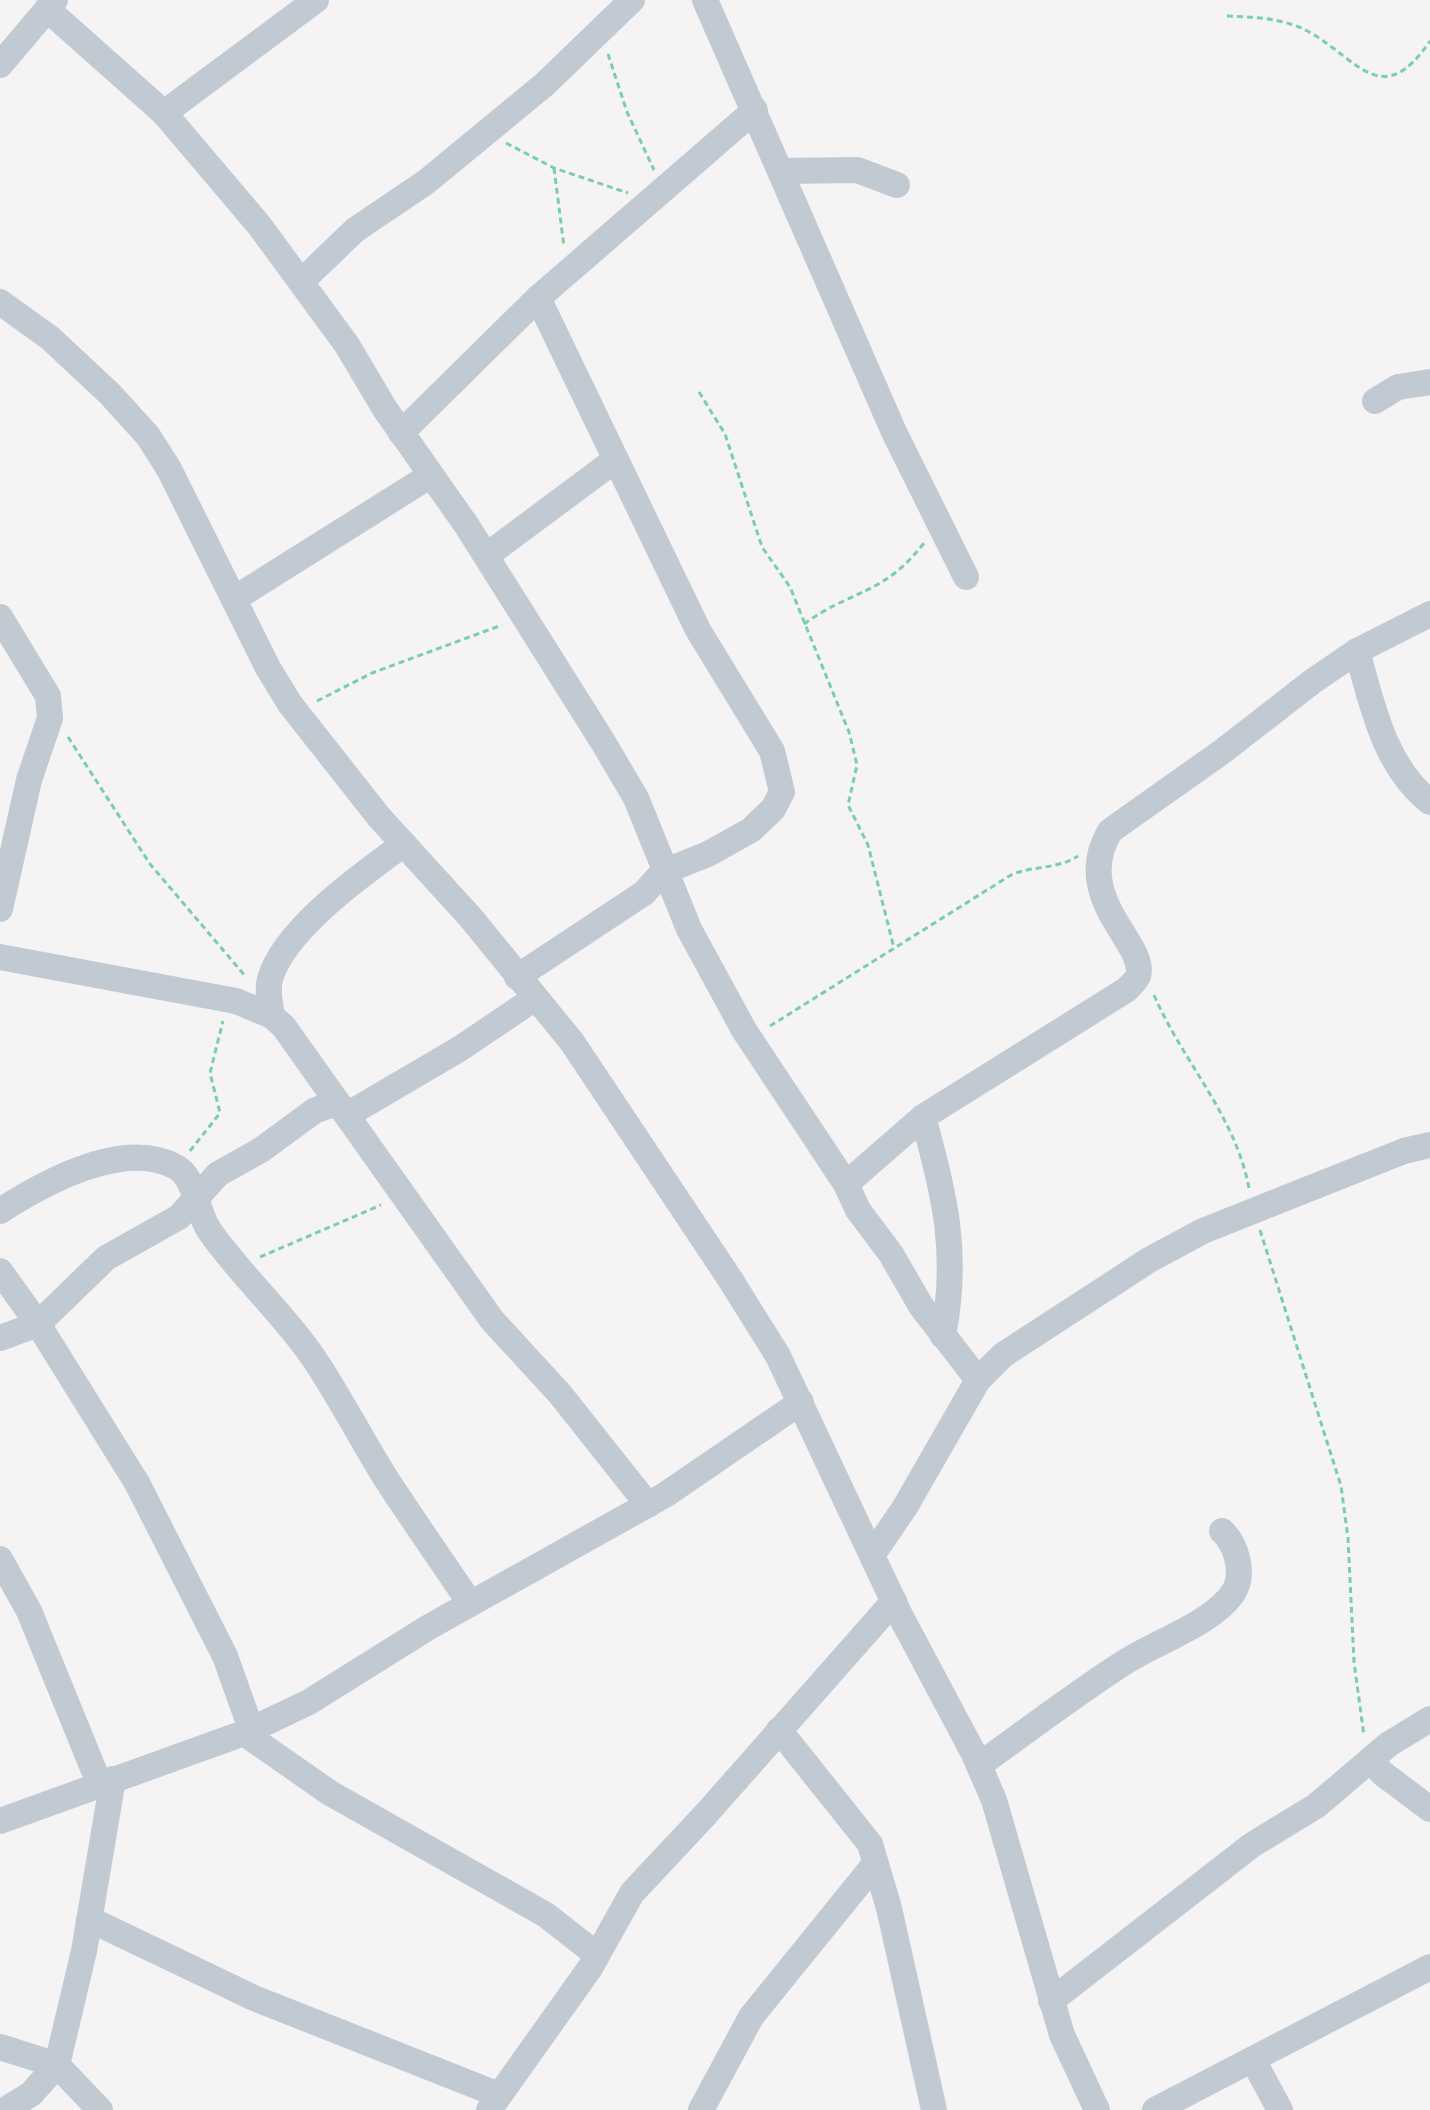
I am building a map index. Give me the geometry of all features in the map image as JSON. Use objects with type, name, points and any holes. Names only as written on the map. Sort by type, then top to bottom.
[{"type":"street","points":[[164,113],[316,0]]},
{"type":"street","points":[[302,281],[355,230],[426,182],[545,84],[632,0]]},
{"type":"street","points":[[705,0],[781,171],[801,226],[966,577]]},
{"type":"street","points":[[0,65],[51,4],[164,113],[302,281],[486,556],[636,798],[663,872],[689,929],[751,1041],[846,1184],[858,1210],[891,1254],[943,1336],[978,1380]]},
{"type":"street","points":[[401,433],[538,298],[655,193],[755,110]]},
{"type":"street","points":[[781,171],[857,170],[897,185]]},
{"type":"street","points":[[517,977],[632,901],[663,872],[708,854],[751,830],[773,809],[782,792],[772,751],[698,630],[652,529],[615,460],[538,298]]},
{"type":"street","points":[[0,302],[50,338],[110,394],[148,436],[169,469],[268,668],[297,713],[572,1042],[778,1356],[894,1601],[994,1800],[1062,2035],[1097,2110]]},
{"type":"street","points":[[1375,401],[1398,387],[1430,382]]},
{"type":"street","points":[[486,556],[615,460]]},
{"type":"street","points":[[234,599],[431,475]]},
{"type":"street","points":[[846,1184],[923,1117],[1021,1052],[1126,990],[1138,978],[1139,965],[1104,899],[1099,849],[1110,831],[1357,651],[1430,614]]},
{"type":"street","points":[[0,617],[48,696],[50,714],[3,881],[0,909]]},
{"type":"street","points":[[1357,651],[1378,725],[1396,763],[1416,791],[1430,802]]},
{"type":"street","points":[[272,1016],[269,982],[275,967],[319,911],[404,844]]},
{"type":"street","points":[[0,957],[236,1001],[272,1016],[344,1110],[492,1320],[560,1394],[648,1505]]},
{"type":"street","points":[[0,1338],[38,1324],[106,1258],[170,1224],[189,1186],[261,1150],[314,1111],[327,1106],[344,1110],[461,1048],[535,998]]},
{"type":"street","points":[[923,1117],[947,1206],[952,1252],[952,1277],[943,1336]]},
{"type":"street","points":[[873,1554],[905,1507],[978,1380],[1003,1355],[1149,1260],[1253,1209],[1404,1151],[1430,1145]]},
{"type":"street","points":[[0,1211],[61,1174],[85,1167],[149,1159],[169,1164],[189,1186],[200,1216],[239,1269],[312,1356],[387,1479],[470,1603]]},
{"type":"street","points":[[0,1271],[38,1324],[137,1483],[225,1656],[248,1731],[330,1793],[546,1915],[597,1955]]},
{"type":"street","points":[[0,1821],[248,1731],[309,1702],[470,1603],[648,1505],[801,1402]]},
{"type":"street","points":[[979,1765],[1125,1661],[1216,1611],[1234,1591],[1240,1575],[1230,1539],[1222,1531]]},
{"type":"street","points":[[0,1559],[29,1611],[106,1781],[89,1919],[57,2065],[31,2094],[5,2110]]},
{"type":"street","points":[[89,1919],[254,1998],[494,2102],[568,2002],[632,1893],[894,1601]]},
{"type":"street","points":[[1051,2001],[1252,1845],[1316,1806],[1368,1762],[1430,1719]]},
{"type":"street","points":[[779,1730],[870,1844],[889,1908],[934,2110]]},
{"type":"street","points":[[1368,1762],[1430,1809]]},
{"type":"street","points":[[712,2106],[751,2017],[874,1865]]},
{"type":"street","points":[[1155,2110],[1430,1967]]},
{"type":"street","points":[[0,2047],[57,2065],[100,2110]]},
{"type":"street","points":[[1253,2060],[1280,2110]]},
{"type":"path","points":[[1227,16],[1286,22],[1310,32],[1351,66],[1374,77],[1391,77],[1408,69],[1430,41]]},
{"type":"path","points":[[599,32],[655,193]]},
{"type":"path","points":[[486,130],[554,168],[655,193]]},
{"type":"path","points":[[554,168],[560,225],[570,269]]},
{"type":"path","points":[[699,392],[725,434],[762,547],[790,587],[855,748],[857,765],[848,805],[868,845],[894,948]]},
{"type":"path","points":[[804,624],[828,608],[887,582],[939,524]]},
{"type":"path","points":[[297,713],[335,689],[462,637],[500,625],[529,623]]},
{"type":"path","points":[[50,714],[62,727],[150,864],[241,974],[258,982],[269,982]]},
{"type":"path","points":[[751,1041],[793,1010],[1011,875],[1027,868],[1053,868],[1079,856]]},
{"type":"path","points":[[1139,965],[1160,1010],[1216,1100],[1244,1164],[1253,1209],[1341,1486],[1348,1538],[1354,1662],[1368,1762]]},
{"type":"path","points":[[189,1186],[190,1151],[220,1113],[210,1073],[210,1060],[222,1022],[236,1001]]},
{"type":"path","points":[[239,1269],[370,1207],[406,1201]]}]
